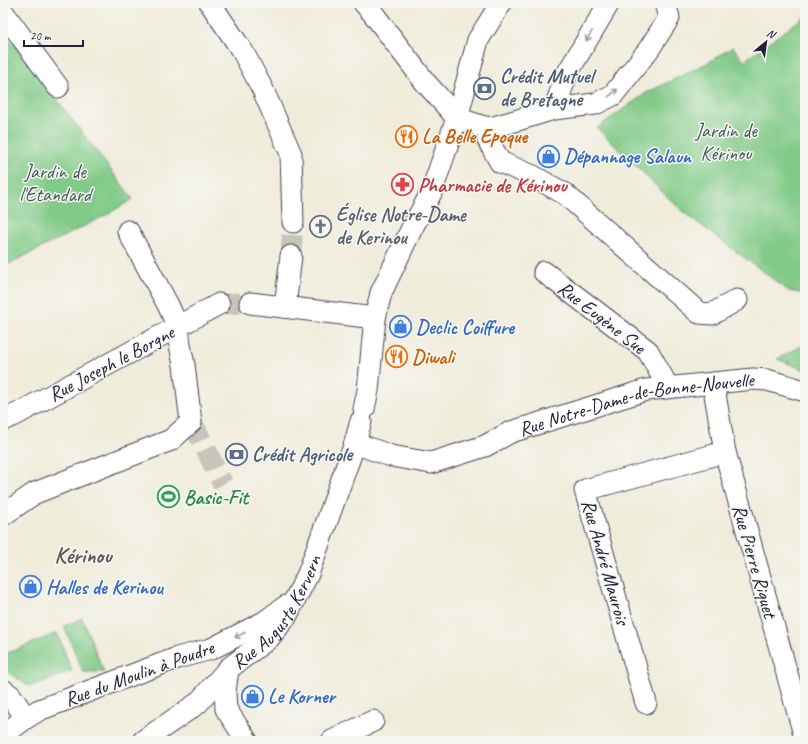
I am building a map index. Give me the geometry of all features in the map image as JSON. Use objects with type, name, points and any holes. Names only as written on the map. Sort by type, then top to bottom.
[{"type":"street","points":[[210,3],[250,65],[263,90],[291,154],[293,222]]},
{"type":"street","points":[[364,3],[425,82],[457,118],[490,128],[554,109],[595,104],[613,95],[649,49],[671,8]]},
{"type":"street","name":"Rue Auguste Kervern","points":[[143,741],[198,703],[228,669],[269,638],[286,618],[308,574],[355,443],[368,390],[375,318],[381,293],[430,193],[457,118],[478,40],[501,3]]},
{"type":"street","points":[[554,109],[568,72],[609,3]]},
{"type":"street","points":[[3,12],[58,87]]},
{"type":"street","points":[[490,128],[488,140],[500,162],[533,176],[565,194],[699,313],[712,314],[737,300]]},
{"type":"street","points":[[3,514],[35,493],[170,440],[191,422],[178,327],[168,305],[128,231]]},
{"type":"street","points":[[289,314],[290,256]]},
{"type":"street","name":"Rue Eugène Sue","points":[[544,272],[648,351],[668,387]]},
{"type":"street","points":[[250,303],[289,314],[332,321],[375,318]]},
{"type":"street","name":"Rue Joseph le Borgne","points":[[3,420],[17,414],[219,304]]},
{"type":"street","name":"Rue Notre-Dame-de-Bonne-Nouvelle","points":[[355,443],[390,456],[431,462],[485,446],[511,432],[646,390],[753,379],[767,380],[805,391]]},
{"type":"street","name":"Rue Pierre Riquet","points":[[713,383],[725,452],[805,738]]},
{"type":"street","name":"Rue André Maurois","points":[[646,703],[586,490],[725,452]]},
{"type":"street","name":"Rue du Moulin à Poudre","points":[[3,735],[39,710],[177,658],[210,648],[264,622],[296,598]]},
{"type":"street","points":[[210,648],[228,669],[225,692],[226,709],[247,741]]},
{"type":"street","points":[[3,690],[11,696],[26,718]]},
{"type":"street","points":[[332,741],[373,721]]},
{"type":"green space","name":"Jardin de Kérinou","points":[[805,16],[805,294],[789,291],[682,211],[597,128],[646,93],[709,62],[733,47],[744,61]]},
{"type":"green space","name":"Jardin de l'Etandard","points":[[12,41],[133,199],[108,214],[3,267],[3,47]]},
{"type":"green space","points":[[805,344],[805,370],[777,359]]},
{"type":"green space","points":[[82,618],[104,672],[83,672],[64,626]]},
{"type":"green space","points":[[57,633],[72,671],[32,686],[27,685],[3,669],[3,655]]},
{"type":"tunnel","points":[[291,256],[293,222]]},
{"type":"tunnel","points":[[219,304],[250,303]]},
{"type":"tunnel","points":[[191,422],[223,484]]},
{"type":"place","name":"Crédit Mutuel de Bretagne","points":[[484,88]]},
{"type":"place","name":"La Belle Epoque","points":[[407,136]]},
{"type":"place","name":"Dépannage Salaun","points":[[548,156]]},
{"type":"place","name":"Pharmacie de Kérinou","points":[[402,185]]},
{"type":"place","name":"Église Notre-Dame de Kerinou","points":[[321,226]]},
{"type":"place","name":"Declic Coiffure","points":[[400,327]]},
{"type":"place","name":"Diwali","points":[[397,357]]},
{"type":"place","name":"Crédit Agricole","points":[[237,454]]},
{"type":"place","name":"Basic-Fit","points":[[168,497]]},
{"type":"place","name":"Halles de Kerinou","points":[[30,587]]},
{"type":"place","name":"Le Korner","points":[[252,696]]},
{"type":"district","name":"Kérinou","points":[[83,555]]}]
